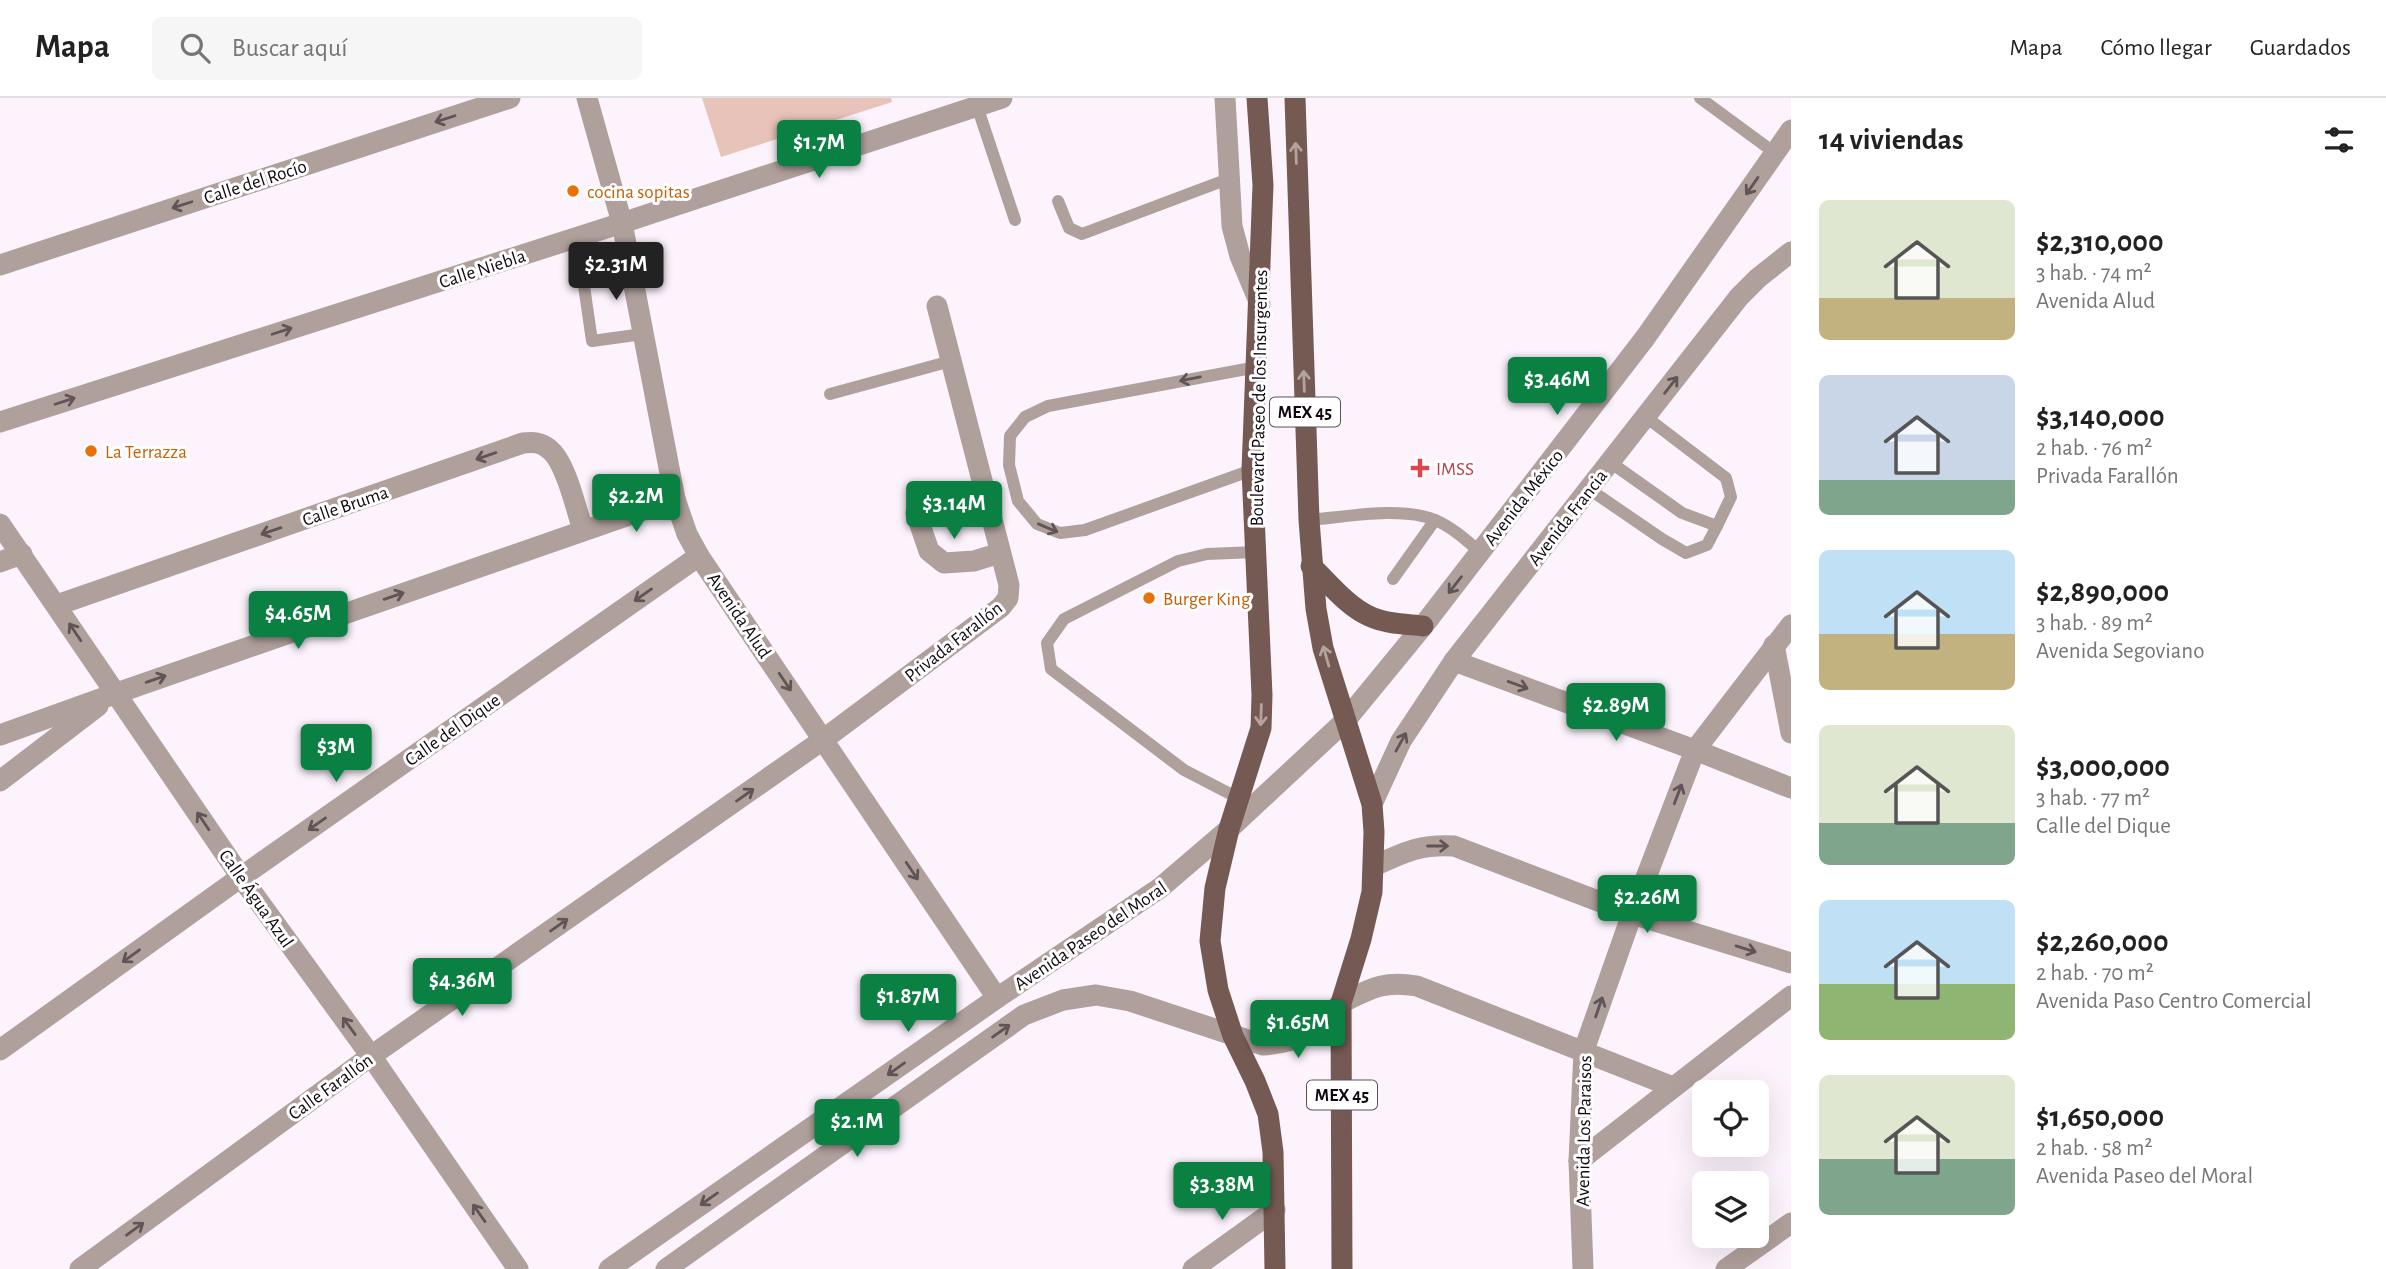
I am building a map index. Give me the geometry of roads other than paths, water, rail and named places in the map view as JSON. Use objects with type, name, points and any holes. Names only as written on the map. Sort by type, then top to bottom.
[{"type":"main road","name":"Boulevard Paseo de los Insurgentes","points":[[1257,98],[1263,185],[1252,470],[1262,695],[1261,729],[1215,888],[1210,941],[1218,990],[1233,1036],[1268,1114],[1273,1152],[1275,1269]]},
{"type":"main road","name":"Boulevard Paseo de los Insurgentes","points":[[1295,98],[1309,520],[1315,609],[1323,648],[1372,804],[1372,892],[1341,1003],[1342,1269]]},
{"type":"main road","points":[[1311,566],[1350,603],[1370,616],[1392,622],[1423,625]]},
{"type":"street","name":"Calle del Rocío","points":[[0,265],[510,98]]},
{"type":"street","name":"Avenida Alud","points":[[587,98],[622,223],[675,499],[687,534],[699,556],[997,998]]},
{"type":"street","name":"Calle Niebla","points":[[0,422],[1002,98]]},
{"type":"street","points":[[1225,98],[1232,226],[1260,304]]},
{"type":"street","name":"Avenida México","points":[[1345,721],[1423,625],[1645,338],[1791,130]]},
{"type":"street","name":"Avenida Francia","points":[[1372,804],[1401,741],[1454,661],[1739,297],[1791,252]]},
{"type":"street","name":"Privada Farallón","points":[[824,739],[1001,607],[1008,598],[1009,585],[937,306]]},
{"type":"street","name":"Calle Bruma","points":[[57,605],[523,443],[538,442],[550,449],[560,462],[583,530]]},
{"type":"street","points":[[0,735],[675,499]]},
{"type":"street","points":[[916,513],[929,551],[944,563],[974,561],[1000,553]]},
{"type":"street","name":"Calle Água Azul","points":[[0,524],[241,877],[518,1269]]},
{"type":"street","points":[[0,562],[22,554]]},
{"type":"street","name":"Calle del Dique","points":[[0,1050],[241,877],[699,556]]},
{"type":"street","name":"Avenida Los Paraisos","points":[[1583,1269],[1579,1161],[1584,1050],[1632,914],[1695,750],[1791,625]]},
{"type":"street","points":[[1774,645],[1791,733]]},
{"type":"street","points":[[1454,661],[1791,788]]},
{"type":"street","points":[[0,780],[117,692]]},
{"type":"street","name":"Avenida Paseo del Moral","points":[[609,1269],[997,998],[1160,888],[1230,829],[1345,721]]},
{"type":"street","name":"Calle Farallón","points":[[80,1269],[370,1056],[824,739]]},
{"type":"street","points":[[1374,866],[1412,849],[1433,845],[1454,846],[1632,914],[1791,963]]},
{"type":"street","points":[[1341,1003],[1379,984],[1397,982],[1417,986],[1673,1087]]},
{"type":"street","name":"Avenida Paseo del Moral","points":[[666,1269],[1024,1015],[1063,1000],[1096,995],[1130,1001],[1263,1045],[1283,1044],[1302,1037],[1318,1028],[1341,1003]]},
{"type":"street","points":[[1579,1161],[1791,996]]},
{"type":"street","points":[[1193,1269],[1275,1210]]},
{"type":"street","points":[[1726,1269],[1791,1223]]},
{"type":"lane","points":[[1700,98],[1775,153]]},
{"type":"lane","points":[[977,106],[1015,220]]},
{"type":"lane","points":[[1058,201],[1069,228],[1082,234],[1228,178]]},
{"type":"lane","points":[[629,261],[582,272],[592,341],[643,334]]},
{"type":"lane","points":[[830,394],[951,361]]},
{"type":"lane","points":[[1252,470],[1085,530],[1060,533],[1037,524],[1018,501],[1009,465],[1010,436],[1025,417],[1048,405],[1257,367]]},
{"type":"lane","points":[[1589,489],[1662,539],[1686,552],[1707,545],[1731,496],[1726,478],[1646,416]]},
{"type":"lane","points":[[1610,462],[1682,513],[1717,526]]},
{"type":"lane","points":[[1309,520],[1418,515],[1451,529],[1480,552]]},
{"type":"lane","points":[[1393,579],[1434,520]]},
{"type":"lane","points":[[1240,799],[1184,770],[1051,668],[1047,643],[1064,619],[1178,561],[1207,554],[1256,552]]},
{"type":"place","name":"cocina sopitas","points":[[573,191]]},
{"type":"place","name":"La Terrazza","points":[[91,451]]},
{"type":"place","name":"IMSS","points":[[1420,468]]},
{"type":"place","name":"Burger King","points":[[1149,598]]}]
